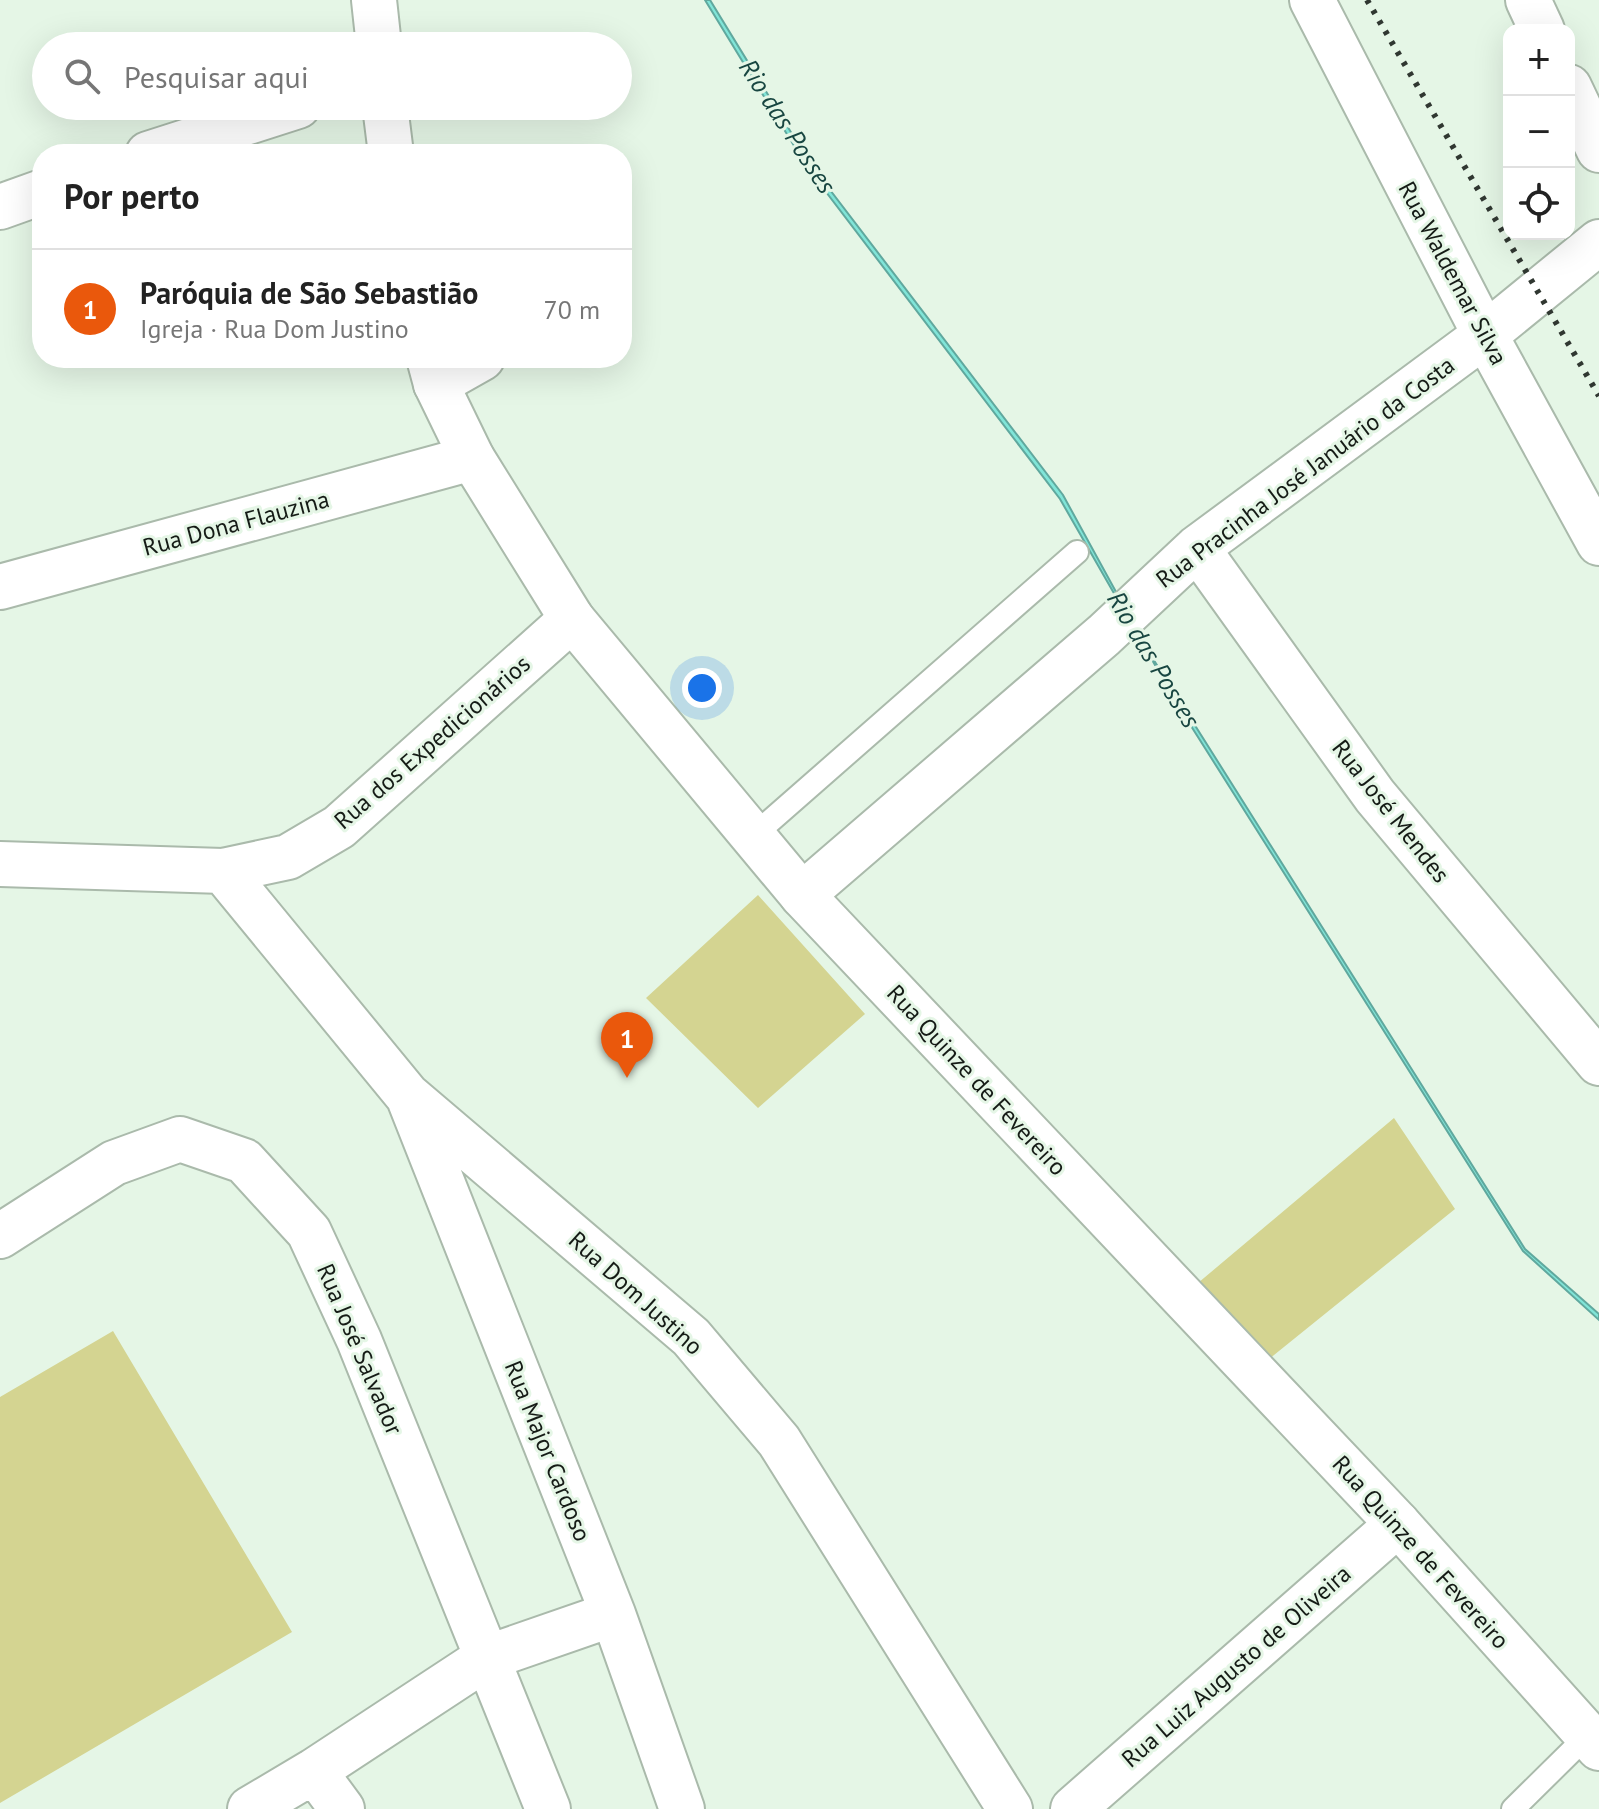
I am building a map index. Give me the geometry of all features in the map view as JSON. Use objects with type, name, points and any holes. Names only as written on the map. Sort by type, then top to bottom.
[{"type":"street","points":[[374,0],[377,32]]},
{"type":"street","name":"Rua Waldemar Silva","points":[[1312,0],[1485,335],[1599,543]]},
{"type":"street","points":[[1528,0],[1539,24]]},
{"type":"street","points":[[1573,96],[1599,150]]},
{"type":"street","points":[[179,144],[254,120]]},
{"type":"street","points":[[387,120],[390,144]]},
{"type":"street","points":[[0,207],[32,196]]},
{"type":"street","name":"Rua Pracinha José Januário da Costa","points":[[802,895],[1104,635],[1197,548],[1485,335],[1599,242]]},
{"type":"street","name":"Rua Quinze de Fevereiro","points":[[433,371],[472,458],[572,619],[802,895],[1398,1524],[1593,1742]]},
{"type":"street","name":"Rua Dona Flauzina","points":[[0,587],[472,458]]},
{"type":"street","name":"Rua José Mendes","points":[[1197,548],[1375,796],[1599,1063]]},
{"type":"street","name":"Rua dos Expedicionários","points":[[0,864],[223,871],[288,857],[339,827],[572,619]]},
{"type":"street","name":"Rua Dom Justino","points":[[223,871],[407,1095],[691,1337],[750,1406],[779,1441],[1010,1809]]},
{"type":"street","name":"Rua Major Cardoso","points":[[407,1095],[613,1614],[682,1809]]},
{"type":"street","name":"Rua José Salvador","points":[[0,1236],[114,1163],[180,1139],[244,1161],[309,1232],[359,1340],[548,1809]]},
{"type":"street","name":"Rua Luiz Augusto de Oliveira","points":[[1073,1809],[1398,1524]]},
{"type":"street","points":[[250,1809],[314,1771],[486,1658],[613,1614]]},
{"type":"street","points":[[314,1771],[342,1809]]},
{"type":"lane","points":[[753,836],[1077,552]]},
{"type":"lane","points":[[1513,1809],[1593,1742]]},
{"type":"green space","points":[[758,895],[865,1014],[758,1108],[646,998]]},
{"type":"green space","points":[[1394,1118],[1455,1209],[1269,1359],[1198,1283]]},
{"type":"green space","points":[[113,1331],[292,1632],[0,1803],[0,1397]]},
{"type":"water","points":[[705,0],[710,0],[811,165],[1063,495],[1150,654],[1525,1249],[1599,1314],[1599,1320],[1523,1251],[1179,707],[1060,499],[807,167]]},
{"type":"railway","points":[[1367,0],[1599,396]]},
{"type":"place","name":"Paróquia de São Sebastião","points":[[627,1078]]},
{"type":"water label","name":"Rio das Posses","points":[[788,126]]},
{"type":"water label","name":"Rio das Posses","points":[[1154,659]]}]
